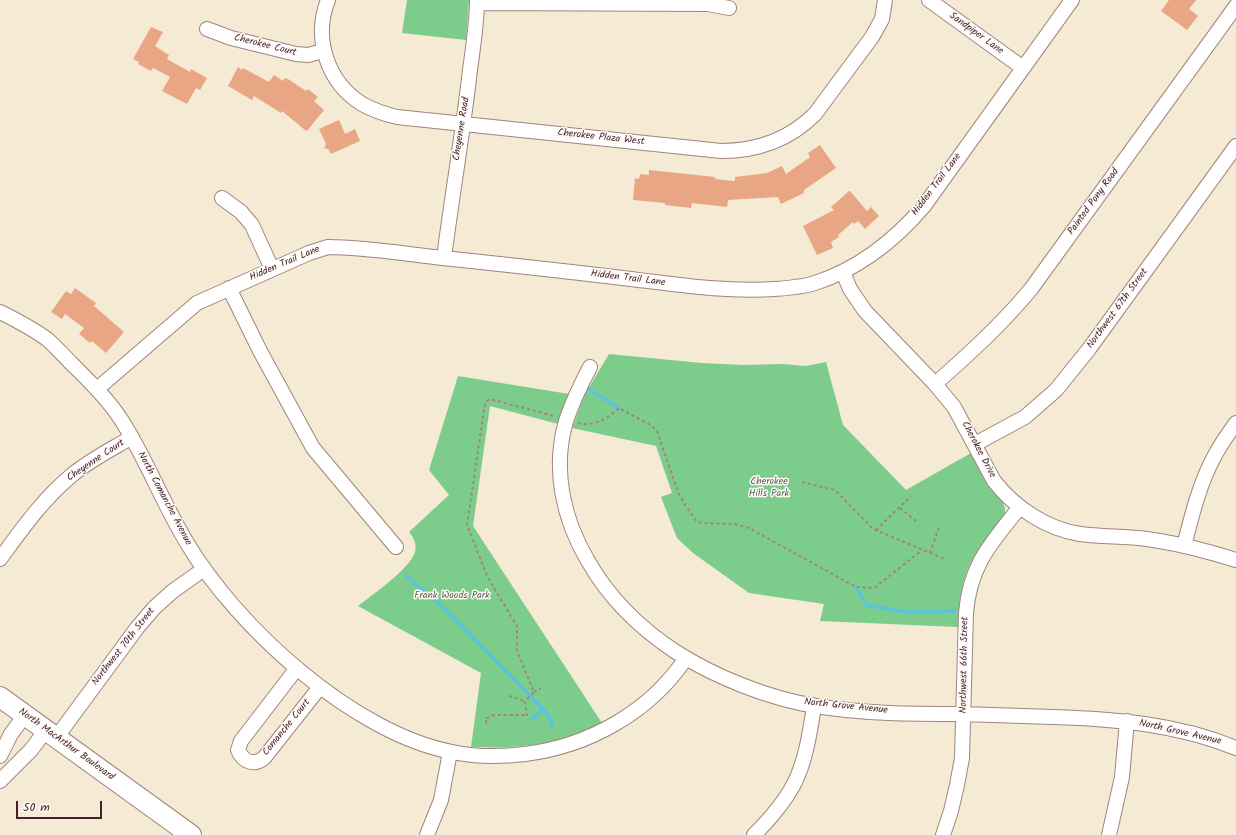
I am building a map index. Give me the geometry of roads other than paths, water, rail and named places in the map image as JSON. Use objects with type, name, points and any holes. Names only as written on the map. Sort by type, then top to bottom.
[{"type":"main road","name":"North MacArthur Boulevard","points":[[0,697],[191,835]]},
{"type":"street","name":"Cherokee Plaza West","points":[[328,0],[323,17],[322,34],[323,51],[328,64],[352,97],[372,110],[397,117],[720,151],[736,151],[765,145],[795,132],[805,124],[815,114],[872,37],[882,19],[885,0]]},
{"type":"street","name":"Sandpiper Lane","points":[[929,0],[1023,68]]},
{"type":"street","name":"Hidden Trail Lane","points":[[97,389],[197,303],[314,251],[328,247],[538,267],[662,283],[747,291],[789,288],[814,283],[843,272],[865,259],[885,244],[924,206],[1072,0]]},
{"type":"street","name":"Cheyenne Road","points":[[444,258],[464,124],[477,1]]},
{"type":"street","points":[[477,1],[708,4],[729,8]]},
{"type":"street","name":"Painted Pony Road","points":[[935,384],[994,330],[1011,313],[1031,289],[1236,6]]},
{"type":"street","name":"Cherokee Court","points":[[208,28],[231,38],[296,54],[308,55],[323,51]]},
{"type":"street","name":"Northwest 67th Street","points":[[975,444],[1025,417],[1056,390],[1089,349],[1236,146]]},
{"type":"street","points":[[222,198],[241,212],[252,225],[272,269]]},
{"type":"street","name":"Cherokee Drive","points":[[843,272],[850,289],[865,311],[935,384],[954,407],[994,481],[1001,490],[1020,507],[1046,523],[1079,534],[1125,536],[1184,546],[1236,560]]},
{"type":"street","points":[[229,288],[260,352],[313,448],[396,547]]},
{"type":"street","name":"North Comanche Avenue","points":[[0,312],[47,340],[97,389],[114,409],[132,438],[178,527],[204,569],[242,616],[276,650],[320,687],[367,718],[391,731],[409,739],[450,752],[465,754],[511,755],[548,750],[579,741],[612,726],[654,696],[668,682],[686,658]]},
{"type":"street","name":"North Grove Avenue","points":[[590,367],[567,420],[561,451],[561,486],[563,503],[575,538],[582,553],[604,586],[633,618],[660,641],[686,658],[707,670],[757,690],[814,706],[861,711],[1127,720],[1186,732],[1219,741],[1236,748]]},
{"type":"street","points":[[1184,546],[1195,503],[1204,479],[1214,457],[1236,423]]},
{"type":"street","name":"Cheyenne Court","points":[[0,560],[29,519],[72,475],[94,460],[132,438]]},
{"type":"street","name":"Northwest 66th Street","points":[[943,835],[951,811],[962,758],[966,612],[970,583],[982,558],[1020,507]]},
{"type":"street","name":"Northwest 70th Street","points":[[0,781],[31,750],[51,734],[154,608],[173,590],[204,569]]},
{"type":"street","name":"Comanche Court","points":[[297,668],[241,741],[238,750],[243,758],[251,762],[260,761],[264,758],[320,687]]},
{"type":"street","points":[[754,835],[770,819],[794,784],[802,764],[814,706]]},
{"type":"street","points":[[0,756],[11,734],[25,715]]},
{"type":"street","points":[[1109,835],[1122,777],[1127,720]]},
{"type":"street","points":[[427,835],[441,800],[450,752]]},
{"type":"waterway","points":[[584,386],[619,408]]},
{"type":"waterway","points":[[406,576],[445,609],[544,710],[549,716],[553,728]]},
{"type":"waterway","points":[[856,587],[866,605],[907,612],[955,611]]},
{"type":"waterway","points":[[531,719],[543,710]]},
{"type":"park label","name":"Cherokee Hills Park","points":[[769,488]]},
{"type":"park label","name":"Frank Woods Park","points":[[452,596]]}]
